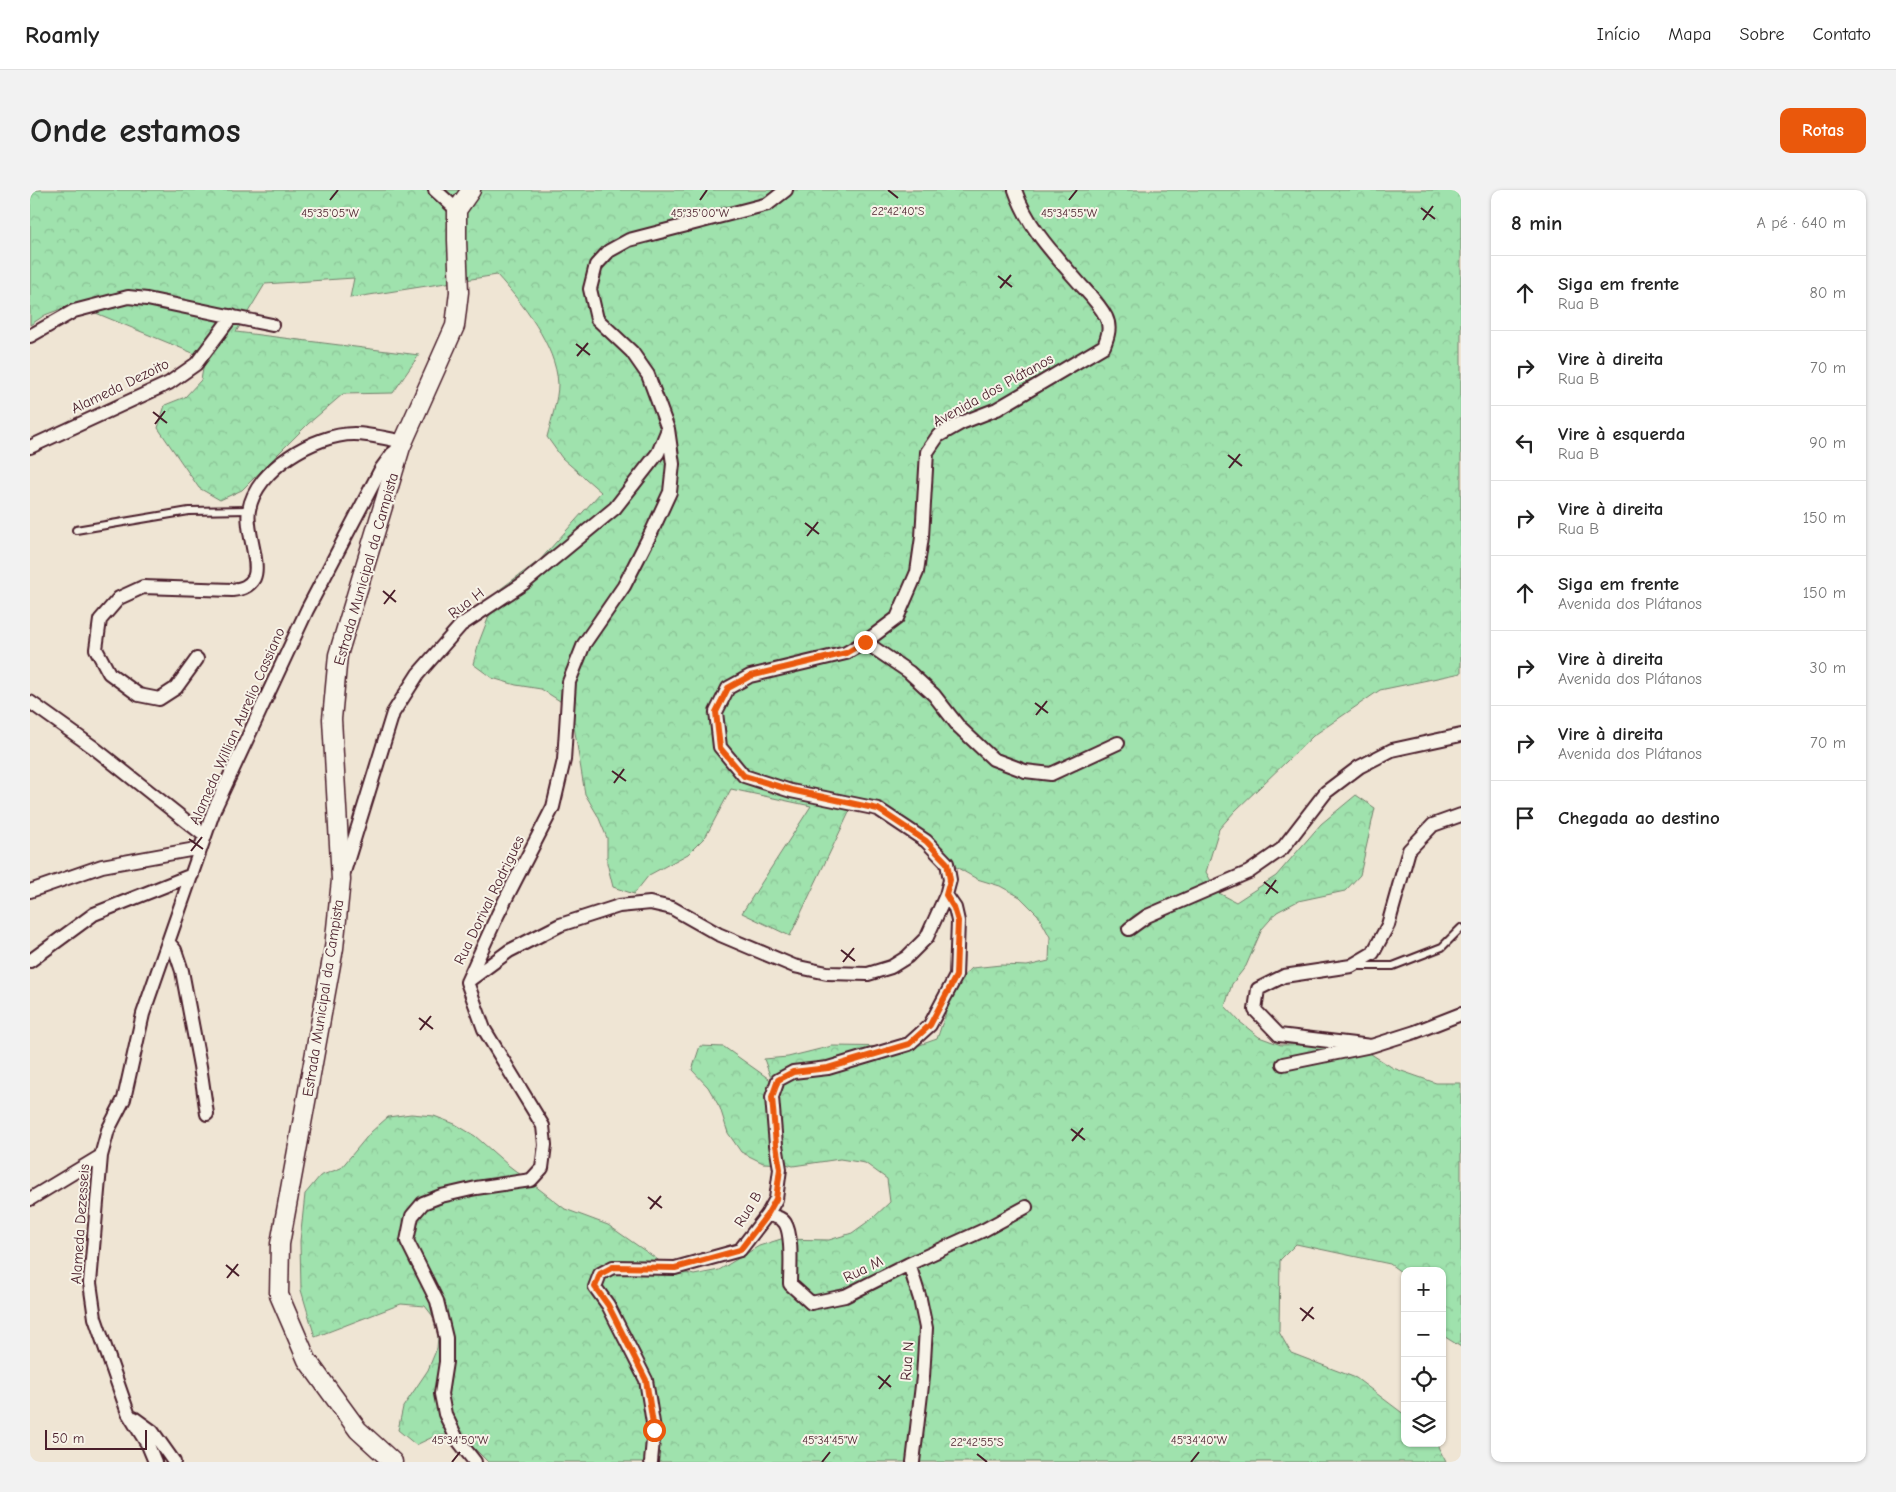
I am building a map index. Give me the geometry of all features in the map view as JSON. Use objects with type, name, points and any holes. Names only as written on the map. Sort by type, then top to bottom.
[{"type":"main road","points":[[457,210],[471,190]]},
{"type":"main road","name":"Estrada Municipal da Campista","points":[[394,1462],[358,1430],[308,1360],[279,1295],[280,1244],[334,948],[342,880],[332,719],[338,655],[402,445],[455,326],[459,292],[456,240],[457,210]]},
{"type":"street","points":[[435,190],[457,210]]},
{"type":"street","name":"Rua Dorival Rodrigues","points":[[475,1462],[458,1439],[445,1414],[441,1394],[446,1362],[446,1338],[437,1301],[407,1241],[412,1216],[423,1202],[476,1188],[531,1180],[542,1168],[545,1145],[543,1126],[484,1028],[467,982],[498,914],[553,807],[564,760],[569,682],[584,644],[624,586],[652,531],[670,492],[673,464],[668,429],[648,375],[632,352],[597,319],[590,289],[596,265],[609,251],[629,240],[768,204],[786,190]]},
{"type":"street","name":"Avenida dos Plátanos","points":[[467,982],[510,951],[560,925],[620,906],[650,903],[672,908],[718,934],[794,966],[827,973],[868,974],[891,967],[907,957],[927,936],[946,895],[950,880],[947,863],[926,841],[878,809],[791,790],[744,776],[720,748],[716,712],[728,688],[750,676],[846,653],[865,642],[897,618],[917,572],[922,538],[927,452],[938,436],[961,423],[998,409],[1104,346],[1109,332],[1107,317],[1037,234],[1020,205],[1015,190]]},
{"type":"street","points":[[30,336],[74,311],[128,297],[147,299],[272,325]]},
{"type":"street","name":"Alameda Dezoito","points":[[30,446],[169,383],[196,364],[232,316]]},
{"type":"street","name":"Rua H","points":[[342,880],[393,713],[418,674],[461,625],[524,582],[615,508],[658,453],[668,429]]},
{"type":"street","points":[[197,660],[176,688],[159,698],[139,695],[109,673],[96,649],[100,620],[119,598],[143,588],[232,590],[245,588],[254,578],[256,564],[250,540],[248,510],[254,493],[269,472],[301,449],[332,438],[354,434],[402,445]]},
{"type":"street","name":"Alameda Willian Aurelio Cassiano","points":[[101,1156],[108,1130],[124,1099],[143,1014],[214,810],[307,610],[381,469],[392,454],[402,445]]},
{"type":"street","points":[[865,642],[909,672],[934,695],[959,727],[993,759],[1025,771],[1051,774],[1118,743]]},
{"type":"street","points":[[30,702],[93,747],[203,842]]},
{"type":"street","points":[[1129,929],[1147,916],[1249,872],[1282,849],[1326,792],[1359,767],[1392,750],[1461,735]]},
{"type":"street","points":[[1371,1046],[1279,1035],[1254,1010],[1258,989],[1284,976],[1351,966],[1373,952],[1388,925],[1409,850],[1433,825],[1461,815]]},
{"type":"street","points":[[30,891],[102,866],[203,842]]},
{"type":"street","points":[[30,961],[94,914],[192,875]]},
{"type":"street","name":"Rua B","points":[[652,1462],[654,1430],[646,1380],[608,1305],[595,1287],[600,1274],[613,1267],[675,1268],[740,1250],[767,1215],[776,1199],[780,1169],[772,1097],[778,1080],[793,1072],[828,1068],[909,1044],[930,1025],[956,976],[958,921],[954,908],[946,895]]},
{"type":"street","points":[[168,942],[178,958],[182,971],[207,1114]]},
{"type":"street","points":[[1283,1064],[1371,1046],[1415,1032],[1461,1014]]},
{"type":"street","points":[[30,1199],[101,1156]]},
{"type":"street","name":"Alameda Dezesseis","points":[[101,1156],[90,1283],[95,1318],[128,1413],[148,1445],[155,1462]]},
{"type":"street","name":"Rua M","points":[[767,1215],[778,1217],[785,1223],[789,1236],[790,1284],[811,1303],[845,1296],[984,1230],[1026,1207]]},
{"type":"street","name":"Rua N","points":[[909,1264],[920,1299],[926,1328],[923,1377],[913,1462]]},
{"type":"street","points":[[128,1413],[152,1431],[174,1462]]},
{"type":"lane","points":[[76,530],[189,511],[248,510]]},
{"type":"lane","points":[[1351,966],[1393,966],[1442,947],[1461,928]]},
{"type":"green space","points":[[30,190],[1461,190],[1461,673],[1380,690],[1313,736],[1235,811],[1219,829],[1206,872],[1217,892],[1236,902],[1276,876],[1321,824],[1356,795],[1375,808],[1360,875],[1345,891],[1298,901],[1277,912],[1262,929],[1246,966],[1232,984],[1225,1006],[1240,1022],[1259,1037],[1281,1045],[1328,1044],[1371,1054],[1393,1068],[1436,1083],[1461,1083],[1461,1347],[1446,1338],[1446,1267],[1401,1267],[1401,1272],[1390,1264],[1296,1244],[1280,1260],[1279,1332],[1291,1353],[1356,1378],[1401,1412],[1401,1447],[1438,1447],[1446,1462],[488,1462],[462,1436],[437,1435],[416,1445],[398,1430],[403,1407],[428,1370],[437,1348],[439,1324],[425,1306],[401,1304],[315,1337],[301,1290],[300,1241],[305,1194],[320,1176],[341,1168],[371,1132],[388,1117],[411,1114],[434,1116],[455,1124],[475,1136],[508,1165],[565,1209],[608,1225],[671,1269],[694,1275],[719,1270],[759,1246],[781,1239],[829,1240],[852,1233],[873,1218],[890,1202],[887,1179],[865,1163],[840,1159],[793,1166],[763,1163],[741,1152],[728,1133],[720,1108],[708,1087],[692,1070],[700,1046],[724,1047],[772,1081],[764,1059],[788,1057],[832,1046],[914,1047],[937,1039],[956,983],[972,968],[1001,965],[1027,966],[1049,961],[1050,937],[1038,915],[1020,897],[1000,886],[977,879],[956,867],[947,865],[855,800],[790,936],[742,913],[811,806],[731,789],[706,836],[688,854],[649,875],[634,894],[613,887],[607,863],[607,838],[598,816],[585,794],[573,720],[560,701],[541,689],[516,685],[492,678],[473,664],[479,642],[499,590],[540,560],[601,492],[562,458],[547,437],[558,390],[556,369],[551,354],[536,325],[497,275],[350,298],[354,278],[265,284],[236,332],[419,355],[393,393],[343,394],[308,424],[242,490],[220,500],[199,488],[158,428],[165,405],[185,397],[201,380],[205,358],[74,304],[45,315],[30,325]]},
{"type":"route","points":[[654,1430],[646,1380],[608,1305],[595,1287],[600,1274],[613,1267],[675,1268],[740,1250],[767,1215],[776,1199],[780,1169],[772,1097],[778,1080],[793,1072],[828,1068],[909,1044],[930,1025],[956,976],[958,921],[954,908],[946,895],[950,880],[947,863],[926,841],[878,809],[791,790],[744,776],[720,748],[716,712],[728,688],[750,676],[786,669],[846,653],[865,642]]}]
